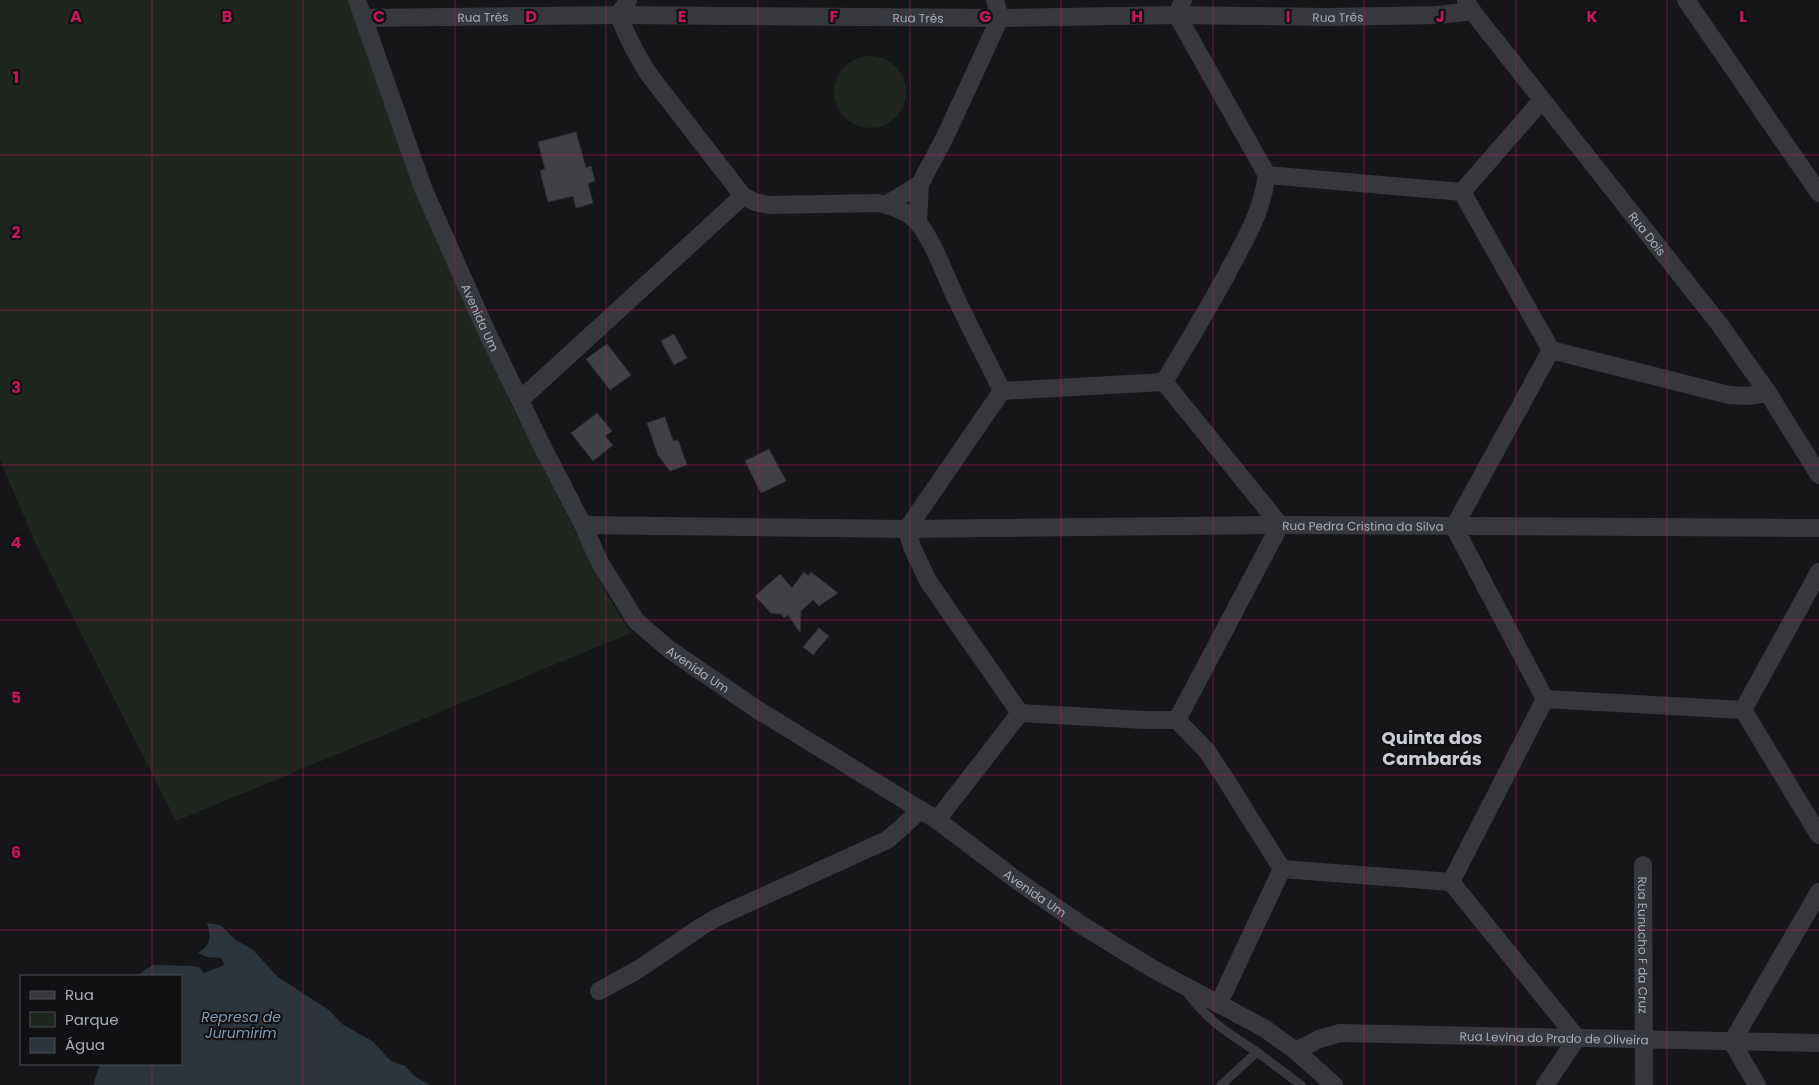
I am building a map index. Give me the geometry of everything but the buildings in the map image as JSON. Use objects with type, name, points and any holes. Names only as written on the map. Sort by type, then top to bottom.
[{"type":"street","name":"Avenida Um","points":[[357,0],[423,188],[485,328],[599,561],[636,621],[670,650],[758,710],[937,820],[1019,882],[1083,926],[1153,969],[1264,1028],[1296,1052],[1334,1085]]},
{"type":"street","points":[[918,222],[920,184],[944,139],[1000,18],[995,0]]},
{"type":"street","points":[[1686,0],[1819,193]]},
{"type":"street","name":"Rua Três","points":[[363,18],[623,8],[1000,18],[1180,7],[1386,16],[1438,15],[1469,5]]},
{"type":"street","name":"Rua Dois","points":[[1469,5],[1720,325],[1768,393],[1819,475]]},
{"type":"street","points":[[1164,382],[1207,311],[1249,232],[1263,199],[1267,175],[1180,7]]},
{"type":"street","points":[[623,8],[626,37],[647,72],[743,196],[754,202],[769,205],[858,203],[894,206],[918,222],[926,234],[955,298],[1002,391]]},
{"type":"street","points":[[1462,192],[1542,100]]},
{"type":"street","points":[[1267,175],[1462,192]]},
{"type":"street","points":[[886,205],[920,184]]},
{"type":"street","points":[[1462,192],[1551,350],[1729,395],[1746,396],[1768,393]]},
{"type":"street","points":[[520,400],[743,196]]},
{"type":"street","points":[[1544,699],[1454,527],[1551,350]]},
{"type":"street","points":[[1002,391],[1164,382]]},
{"type":"street","points":[[1164,382],[1280,525],[1177,720]]},
{"type":"street","points":[[1002,391],[907,529],[912,547],[928,581],[1020,713]]},
{"type":"street","name":"Rua Pedra Cristina da Silva","points":[[583,525],[907,529],[1280,525],[1819,528]]},
{"type":"street","points":[[1743,710],[1819,572]]},
{"type":"street","points":[[1544,699],[1743,710]]},
{"type":"street","points":[[1451,882],[1544,699]]},
{"type":"street","points":[[1743,710],[1819,835]]},
{"type":"street","points":[[1020,713],[1177,720],[1206,750],[1282,869]]},
{"type":"street","points":[[937,820],[1020,713]]},
{"type":"street","points":[[599,991],[639,969],[720,916],[887,840],[920,810]]},
{"type":"street","name":"Rua Eunucho F da Cruz","points":[[1643,864],[1644,1085]]},
{"type":"street","points":[[1282,869],[1451,882],[1576,1038],[1544,1085]]},
{"type":"street","points":[[1219,1003],[1282,869]]},
{"type":"street","points":[[1757,1085],[1732,1042],[1819,892]]},
{"type":"street","name":"Rua Levina do Prado de Oliveira","points":[[1296,1052],[1319,1038],[1340,1033],[1819,1043]]},
{"type":"lane","points":[[1179,982],[1199,1010],[1209,1019],[1301,1085]]},
{"type":"lane","points":[[1221,1085],[1257,1052]]},
{"type":"green space","points":[[0,0],[352,0],[420,197],[511,404],[607,594],[631,633],[176,821],[36,544],[0,460]]},
{"type":"green space","points":[[870,56],[884,59],[896,66],[903,78],[906,92],[903,106],[896,118],[884,125],[870,128],[856,125],[844,118],[837,106],[834,92],[837,78],[844,66],[856,59]]},
{"type":"water","name":"Represa de Jurumirim","points":[[207,923],[220,925],[237,941],[252,949],[278,977],[329,1010],[342,1024],[372,1041],[391,1061],[405,1066],[414,1076],[430,1085],[93,1085],[100,1065],[182,1065],[182,975],[138,975],[153,965],[193,966],[199,967],[204,973],[224,965],[222,958],[207,957],[198,953],[208,944],[209,933]]},
{"type":"district","name":"Quinta dos Cambarás","points":[[1432,748]]}]
